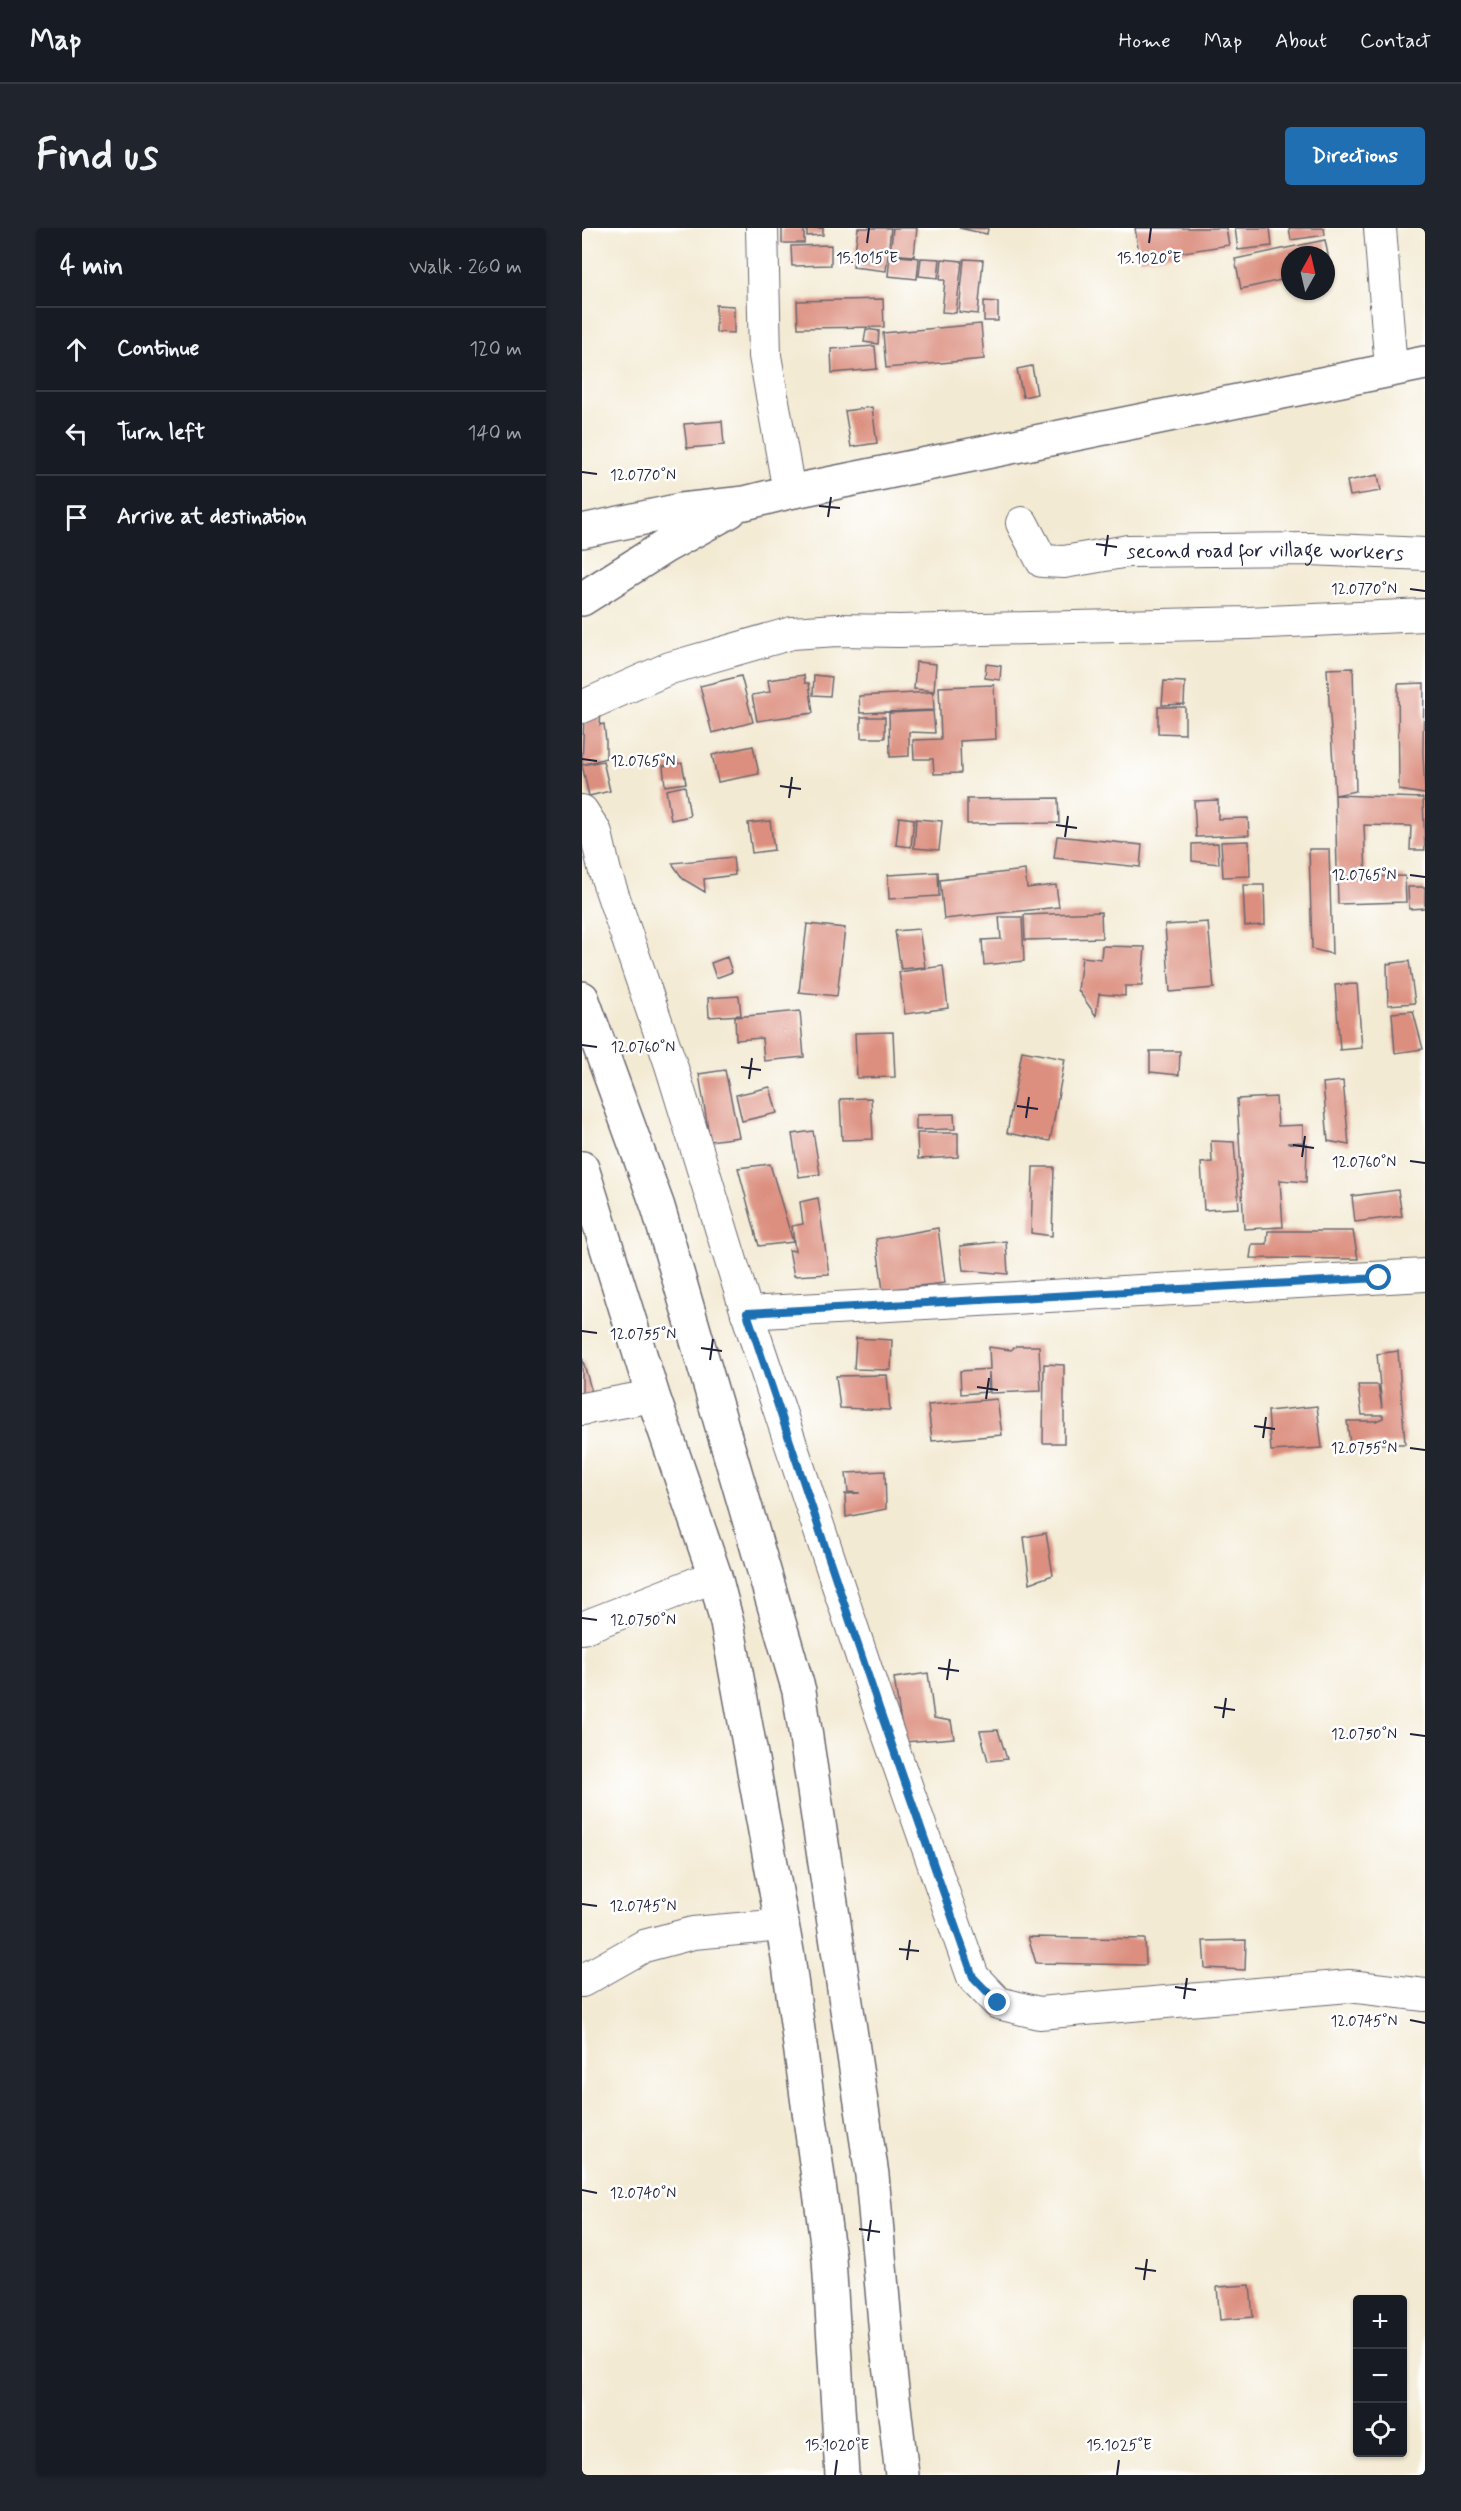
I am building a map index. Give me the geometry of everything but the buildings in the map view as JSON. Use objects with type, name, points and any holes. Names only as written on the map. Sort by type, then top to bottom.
[{"type":"highway","points":[[582,531],[681,510],[745,503],[789,492],[1425,363]]},
{"type":"highway","points":[[582,599],[664,547],[745,503]]},
{"type":"highway","points":[[582,998],[658,1207],[799,1691],[872,2175],[887,2346],[902,2475]]},
{"type":"highway","points":[[582,1168],[653,1396],[715,1576],[729,1633],[783,1925],[830,2258],[842,2475]]},
{"type":"street","points":[[762,228],[765,356],[789,492]]},
{"type":"street","points":[[1380,228],[1392,369]]},
{"type":"street","name":"second road for village workers","points":[[1022,523],[1042,561],[1064,562],[1128,551],[1310,549],[1425,554]]},
{"type":"street","points":[[582,707],[670,668],[792,633],[1248,623],[1425,615]]},
{"type":"street","points":[[582,811],[596,833],[605,872],[671,1065],[747,1313],[879,1708],[973,1977],[998,2003],[1039,2013],[1349,1986],[1425,1995]]},
{"type":"street","points":[[747,1313],[1425,1275]]},
{"type":"street","points":[[582,1408],[653,1396]]},
{"type":"street","points":[[582,1628],[715,1576]]},
{"type":"street","points":[[582,1981],[644,1946],[693,1934],[783,1925]]},
{"type":"route","points":[[998,2003],[973,1977],[879,1708],[747,1313],[1379,1278]]}]
